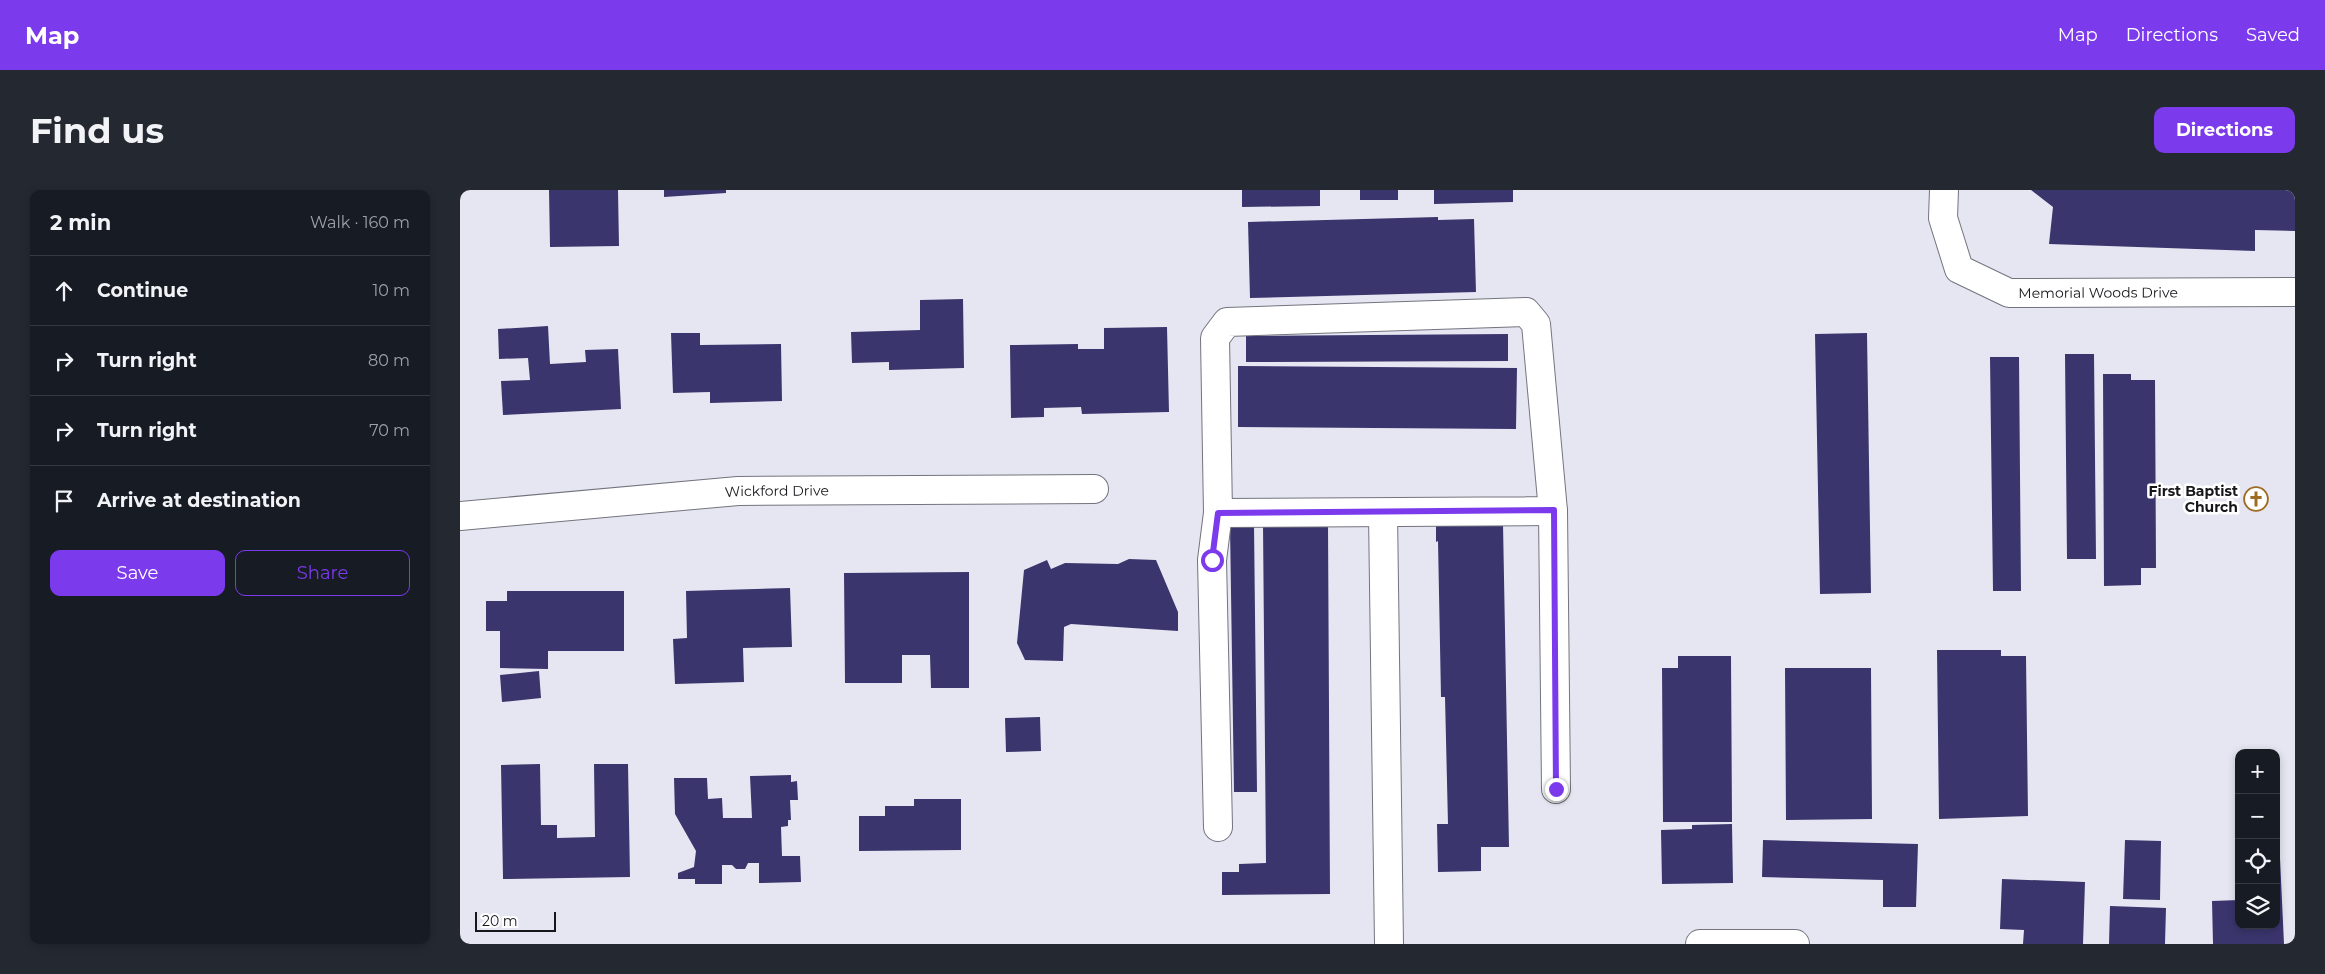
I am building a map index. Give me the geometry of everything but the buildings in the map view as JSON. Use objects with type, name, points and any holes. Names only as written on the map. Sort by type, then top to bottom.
[{"type":"street","name":"Memorial Woods Drive","points":[[1944,190],[1943,218],[1959,269],[2009,293],[2295,292]]},
{"type":"street","points":[[1218,826],[1212,560],[1218,513],[1215,338],[1226,322],[1526,312],[1536,324],[1554,510],[1556,789]]},
{"type":"street","name":"Wickford Drive","points":[[460,516],[738,491],[1094,489]]},
{"type":"street","points":[[1218,513],[1554,510]]},
{"type":"street","points":[[1383,513],[1389,944]]},
{"type":"street","points":[[1700,944],[1788,942],[1795,944]]},
{"type":"place","name":"First Baptist Church","points":[[2256,499]]},
{"type":"route","points":[[1212,560],[1218,513],[1554,510],[1556,789]]}]
